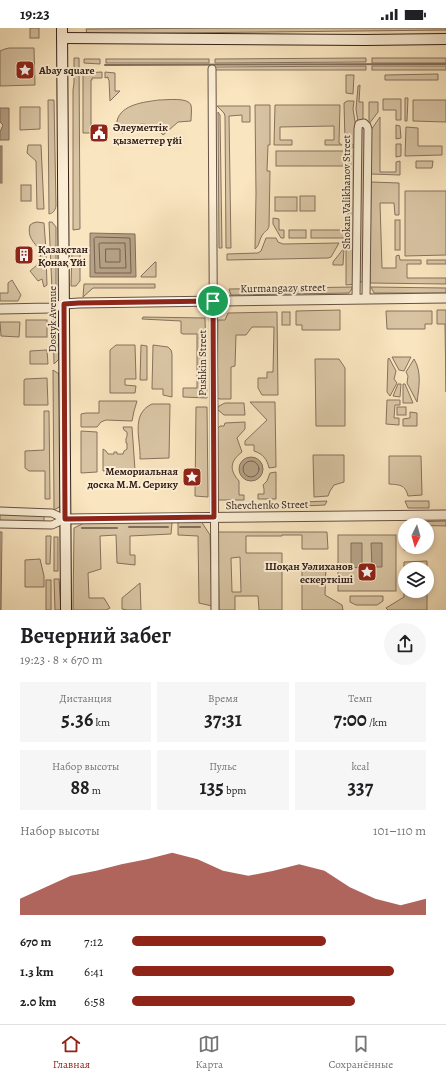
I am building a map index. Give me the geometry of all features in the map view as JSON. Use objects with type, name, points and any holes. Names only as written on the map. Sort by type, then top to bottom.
[{"type":"main road","points":[[62,33],[357,40],[446,39]]},
{"type":"main road","name":"Dostyk Avenue","points":[[62,33],[66,610]]},
{"type":"street","name":"Pushkin Street","points":[[212,69],[215,610]]},
{"type":"street","name":"Shokan Valikhanov Street","points":[[356,299],[358,129],[360,124],[364,123],[368,129],[366,299]]},
{"type":"street","name":"Kurmangazy street","points":[[0,309],[51,308],[64,304],[79,303],[446,298]]},
{"type":"street","name":"Shevchenko Street","points":[[0,512],[52,513],[65,519]]},
{"type":"street","name":"Shevchenko Street","points":[[0,524],[52,525],[65,519],[446,515]]},
{"type":"shaded area","points":[[30,28],[39,28],[39,38],[30,38]]},
{"type":"shaded area","points":[[446,28],[446,30],[87,34],[86,29]]},
{"type":"shaded area","points":[[9,48],[34,48],[35,85],[0,86],[0,51]]},
{"type":"shaded area","points":[[74,58],[79,58],[80,229],[73,230],[73,90]]},
{"type":"shaded area","points":[[366,58],[366,62],[215,63],[215,59]]},
{"type":"shaded area","points":[[372,58],[446,58],[446,63],[372,63]]},
{"type":"shaded area","points":[[84,59],[100,59],[100,64],[84,63]]},
{"type":"shaded area","points":[[106,59],[209,59],[209,63],[106,63]]},
{"type":"shaded area","points":[[366,66],[366,70],[216,70],[214,67]]},
{"type":"shaded area","points":[[372,66],[446,66],[446,70],[372,70]]},
{"type":"shaded area","points":[[102,72],[102,78],[92,78],[91,80],[91,133],[83,133],[83,73]]},
{"type":"shaded area","points":[[105,72],[115,73],[115,91],[120,91],[110,101],[109,80],[108,77],[105,78]]},
{"type":"shaded area","points":[[438,74],[438,80],[385,80],[385,75]]},
{"type":"shaded area","points":[[346,75],[354,75],[353,94],[346,93]]},
{"type":"shaded area","points":[[360,85],[359,102],[363,102],[363,121],[358,122],[356,109],[358,86]]},
{"type":"shaded area","points":[[405,98],[408,98],[407,121],[405,121]]},
{"type":"shaded area","points":[[383,99],[401,99],[401,120],[396,120],[396,110],[383,110]]},
{"type":"shaded area","points":[[48,100],[54,100],[56,206],[54,212],[49,214]]},
{"type":"shaded area","points":[[159,100],[182,100],[189,102],[191,105],[191,121],[178,122],[163,135],[154,127],[143,124],[133,126],[123,133],[118,130],[116,126],[119,115],[128,107]]},
{"type":"shaded area","points":[[413,100],[446,100],[446,122],[413,121]]},
{"type":"shaded area","points":[[347,101],[354,101],[353,109],[356,128],[355,145],[349,145],[345,141],[344,103]]},
{"type":"shaded area","points":[[369,102],[378,102],[378,112],[369,124]]},
{"type":"shaded area","points":[[255,105],[270,105],[270,145],[268,145],[267,171],[270,171],[269,226],[255,249],[256,194]]},
{"type":"shaded area","points":[[275,105],[340,105],[339,143],[342,145],[325,145],[325,140],[334,140],[334,126],[280,127],[280,140],[292,140],[292,145],[274,145]]},
{"type":"shaded area","points":[[217,106],[250,106],[250,122],[242,122],[242,115],[229,116],[231,248],[226,248],[225,116]]},
{"type":"shaded area","points":[[20,107],[40,107],[40,129],[20,130]]},
{"type":"shaded area","points":[[218,112],[220,115],[222,248],[219,248]]},
{"type":"shaded area","points":[[380,117],[380,172],[396,172],[396,162],[400,161],[400,175],[371,174],[371,130]]},
{"type":"shaded area","points":[[363,125],[366,128],[364,282],[359,282],[360,128]]},
{"type":"shaded area","points":[[396,125],[400,126],[401,138],[396,139]]},
{"type":"shaded area","points":[[406,127],[418,128],[418,146],[442,146],[442,155],[405,156]]},
{"type":"shaded area","points":[[396,144],[401,144],[401,156],[396,157]]},
{"type":"shaded area","points":[[28,145],[41,145],[44,209],[37,209],[36,161],[27,153]]},
{"type":"shaded area","points":[[348,147],[357,147],[357,284],[346,285],[346,244],[348,240]]},
{"type":"shaded area","points":[[276,151],[345,151],[345,166],[276,166]]},
{"type":"shaded area","points":[[416,161],[433,161],[432,168],[416,168]]},
{"type":"shaded area","points":[[371,182],[399,183],[399,215],[395,215],[394,203],[380,203],[382,268],[396,268],[396,256],[399,255],[400,260],[421,260],[421,264],[407,264],[407,278],[446,278],[446,284],[370,283]]},
{"type":"shaded area","points":[[21,185],[31,185],[31,201],[21,201]]},
{"type":"shaded area","points":[[405,191],[446,191],[446,255],[405,256]]},
{"type":"shaded area","points":[[300,196],[315,196],[315,211],[300,211]]},
{"type":"shaded area","points":[[275,197],[297,197],[297,211],[275,211]]},
{"type":"shaded area","points":[[273,218],[279,219],[279,230],[284,230],[284,238],[281,238],[273,224]]},
{"type":"shaded area","points":[[395,220],[400,220],[400,250],[395,250]]},
{"type":"shaded area","points":[[37,222],[44,223],[46,250],[40,250],[30,236],[30,225]]},
{"type":"shaded area","points":[[49,222],[52,222],[56,227],[56,289],[52,290]]},
{"type":"shaded area","points":[[289,230],[306,230],[306,238],[289,238]]},
{"type":"shaded area","points":[[311,230],[347,230],[347,238],[311,238]]},
{"type":"shaded area","points":[[266,238],[276,238],[278,242],[283,244],[339,243],[331,257],[328,258],[227,260],[227,254],[258,253],[261,251]]},
{"type":"shaded area","points":[[24,248],[28,248],[32,254],[28,260],[24,260],[20,256],[20,252]]},
{"type":"shaded area","points":[[344,248],[343,265],[333,265],[333,262]]},
{"type":"shaded area","points":[[72,252],[80,252],[80,281],[76,286],[71,286]]},
{"type":"shaded area","points":[[41,254],[46,254],[47,285],[44,287],[42,279],[38,281],[30,271],[37,265]]},
{"type":"shaded area","points":[[427,260],[446,260],[446,264],[427,264]]},
{"type":"shaded area","points":[[155,262],[156,277],[141,277],[141,276]]},
{"type":"shaded area","points":[[12,280],[21,295],[18,301],[0,301],[0,293],[8,293],[8,283]]},
{"type":"shaded area","points":[[84,284],[155,284],[155,288],[93,288],[83,297]]},
{"type":"shaded area","points":[[353,287],[349,293],[231,295],[229,289]]},
{"type":"shaded area","points":[[371,287],[446,288],[446,293],[374,293]]},
{"type":"shaded area","points":[[340,310],[340,330],[302,330],[302,325],[296,325],[296,311]]},
{"type":"shaded area","points":[[437,310],[446,310],[446,392],[445,324],[437,324]]},
{"type":"shaded area","points":[[386,311],[432,311],[432,324],[425,324],[425,329],[387,329]]},
{"type":"shaded area","points":[[277,312],[278,395],[262,395],[258,388],[258,378],[267,378],[267,372],[273,372],[274,327],[252,327],[246,335],[236,335],[235,366],[231,367],[231,399],[219,399],[217,397],[218,320],[225,320],[228,313]]},
{"type":"shaded area","points":[[282,312],[290,312],[290,325],[282,325]]},
{"type":"shaded area","points":[[143,317],[205,318],[207,398],[183,397],[183,388],[197,388],[197,334],[181,333],[181,321],[142,319]]},
{"type":"shaded area","points":[[53,318],[58,321],[59,359],[54,364]]},
{"type":"shaded area","points":[[26,320],[47,320],[47,337],[26,337]]},
{"type":"shaded area","points":[[0,322],[20,322],[19,337],[1,336]]},
{"type":"shaded area","points":[[116,345],[135,345],[136,379],[125,379],[125,385],[136,386],[135,393],[110,393],[110,350]]},
{"type":"shaded area","points":[[141,345],[147,346],[147,380],[140,380]]},
{"type":"shaded area","points":[[153,345],[168,347],[171,350],[172,397],[163,395],[163,389],[152,389]]},
{"type":"shaded area","points":[[47,350],[48,364],[30,364],[30,351]]},
{"type":"shaded area","points":[[392,357],[411,357],[404,371],[399,370]]},
{"type":"shaded area","points":[[389,358],[396,371],[394,379],[397,383],[390,396],[387,392]]},
{"type":"shaded area","points":[[315,359],[339,359],[345,368],[345,426],[316,426]]},
{"type":"shaded area","points":[[414,359],[417,364],[419,374],[417,402],[407,383],[408,376],[406,372]]},
{"type":"shaded area","points":[[53,370],[59,374],[61,506],[54,510]]},
{"type":"shaded area","points":[[47,378],[48,405],[24,405],[24,380]]},
{"type":"shaded area","points":[[398,384],[401,384],[400,397],[393,396]]},
{"type":"shaded area","points":[[403,384],[405,384],[413,403],[403,403]]},
{"type":"shaded area","points":[[387,400],[400,400],[400,405],[395,405],[394,418],[399,418],[399,425],[386,424]]},
{"type":"shaded area","points":[[99,401],[137,401],[132,421],[106,420],[101,422],[97,427],[81,427],[81,414],[99,413]]},
{"type":"shaded area","points":[[250,402],[275,402],[276,467],[269,468],[264,457],[254,451],[254,445],[245,445],[245,441],[267,420]]},
{"type":"shaded area","points":[[225,403],[244,403],[245,415],[224,415],[217,409]]},
{"type":"shaded area","points":[[152,404],[170,404],[169,458],[140,459],[139,421],[145,408]]},
{"type":"shaded area","points":[[196,407],[207,407],[208,497],[195,496]]},
{"type":"shaded area","points":[[397,407],[406,407],[406,415],[397,415]]},
{"type":"shaded area","points":[[44,411],[49,411],[50,499],[45,499],[45,471],[29,471],[25,468],[25,451],[44,450]]},
{"type":"shaded area","points":[[410,412],[417,413],[417,426],[403,426],[403,419],[410,418]]},
{"type":"shaded area","points":[[245,422],[245,429],[237,438],[242,452],[235,459],[232,466],[232,469],[239,481],[239,495],[244,495],[244,500],[217,500],[216,430],[220,426],[224,426],[225,423]]},
{"type":"shaded area","points":[[123,427],[132,427],[135,470],[103,471],[103,449],[108,454],[114,454],[114,452],[117,452],[117,454],[123,454],[127,449],[127,432]]},
{"type":"shaded area","points":[[81,431],[97,432],[97,472],[81,473]]},
{"type":"shaded area","points":[[313,455],[344,455],[344,482],[334,485],[328,496],[314,497]]},
{"type":"shaded area","points":[[389,456],[421,456],[422,495],[408,496],[403,487],[389,484]]},
{"type":"shaded area","points":[[276,472],[276,499],[258,499],[258,494],[264,494],[263,485],[267,481],[270,473]]},
{"type":"shaded area","points":[[327,501],[325,505],[304,506],[304,502]]},
{"type":"shaded area","points":[[405,501],[429,501],[429,508],[408,508]]},
{"type":"shaded area","points":[[275,503],[275,508],[228,509],[227,504]]},
{"type":"shaded area","points":[[0,514],[44,515],[44,523],[0,522]]},
{"type":"shaded area","points":[[178,521],[201,521],[210,535],[212,606],[199,603],[198,536],[178,535]]},
{"type":"shaded area","points":[[434,521],[446,521],[446,526],[434,526]]},
{"type":"shaded area","points":[[86,522],[172,523],[171,534],[130,536],[130,555],[135,555],[135,565],[117,563],[116,535],[100,536],[101,569],[88,573],[89,598],[104,598],[110,608],[106,610],[73,610],[74,528]]},
{"type":"shaded area","points":[[0,532],[2,532],[1,610],[0,610]]},
{"type":"shaded area","points":[[218,532],[327,532],[328,549],[302,549],[302,535],[246,536],[246,553],[282,553],[282,610],[259,610],[258,596],[235,596],[235,610],[219,610]],"holes":[[[240,557],[241,592],[232,592],[231,558]]]},
{"type":"shaded area","points":[[338,535],[396,535],[396,591],[338,591]]},
{"type":"shaded area","points":[[46,536],[51,536],[50,564],[46,564]]},
{"type":"shaded area","points":[[54,537],[58,537],[58,571],[54,571]]},
{"type":"shaded area","points":[[40,559],[44,576],[44,587],[25,587],[25,560]]},
{"type":"shaded area","points":[[427,561],[427,562],[404,562]]},
{"type":"shaded area","points":[[302,564],[326,564],[325,595],[342,605],[343,610],[302,610]]},
{"type":"shaded area","points":[[54,579],[59,579],[61,610],[55,610]]},
{"type":"shaded area","points":[[46,580],[51,580],[51,610],[46,610]]},
{"type":"shaded area","points":[[140,583],[141,610],[122,609],[122,598]]},
{"type":"shaded area","points":[[350,596],[383,596],[383,601],[377,605],[356,605],[350,602]]},
{"type":"shaded area","points":[[402,598],[427,598],[427,610],[388,610],[386,608]]},
{"type":"water","points":[[0,108],[9,108],[9,140],[0,140],[0,132],[3,125],[0,122]]},
{"type":"water","points":[[0,146],[2,146],[2,183],[0,183]]},
{"type":"water","points":[[90,233],[135,234],[136,277],[90,277]]},
{"type":"water","points":[[251,457],[259,461],[263,469],[259,477],[251,481],[243,477],[239,469],[243,461]]},
{"type":"water","points":[[351,543],[362,543],[362,567],[351,568]]},
{"type":"water","points":[[371,543],[382,543],[382,567],[372,567]]},
{"type":"waterway","points":[[105,65],[446,64]]},
{"type":"waterway","points":[[129,527],[168,527]]},
{"type":"waterway","points":[[180,527],[200,527]]},
{"type":"waterway","points":[[82,528],[117,528]]},
{"type":"place","name":"Abay square","points":[[25,70]]},
{"type":"place","name":"Әлеуметтік қызметтер үйі","points":[[99,133]]},
{"type":"place","name":"Қазақстан Қонақ Үйі","points":[[24,255]]},
{"type":"place","name":"Мемориальная доска М.М. Серику","points":[[192,477]]},
{"type":"place","name":"Шоқан Уәлиханов ескерткіші","points":[[367,572]]},
{"type":"route","points":[[213,301],[214,517],[65,519],[64,304],[213,301]]}]
